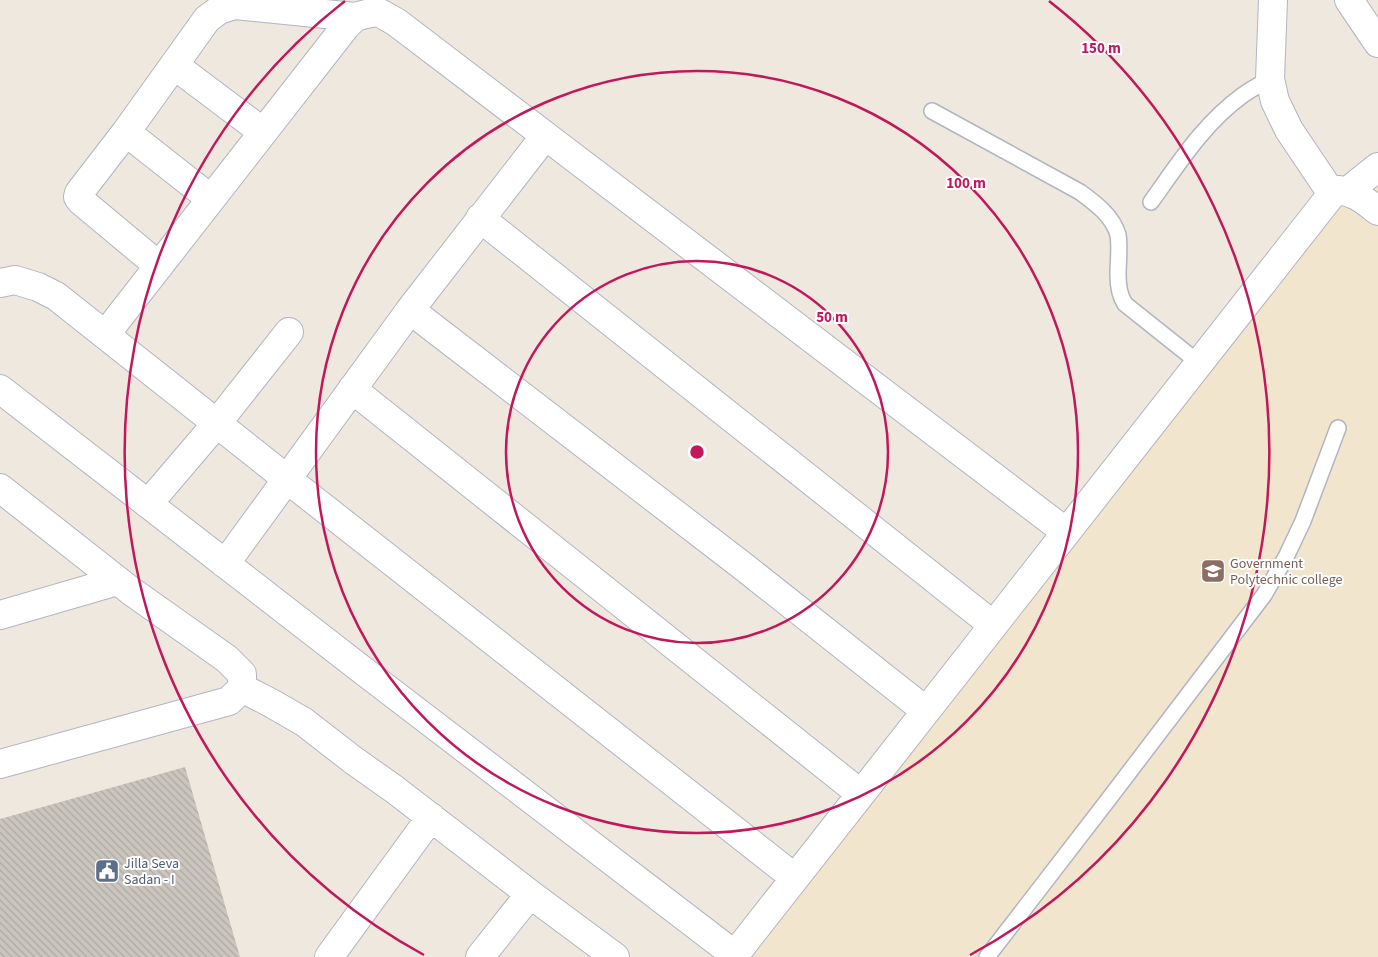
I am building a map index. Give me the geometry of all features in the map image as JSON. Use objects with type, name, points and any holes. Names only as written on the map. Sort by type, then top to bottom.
[{"type":"street","points":[[1273,0],[1270,79],[1275,101],[1289,130],[1340,192],[1355,194],[1378,211]]},
{"type":"street","points":[[1349,0],[1378,43]]},
{"type":"street","points":[[159,266],[78,197],[82,188],[126,132],[207,19],[219,10],[235,5],[355,17],[378,12],[396,22],[1066,532]]},
{"type":"street","points":[[105,335],[346,26],[355,17]]},
{"type":"street","points":[[174,65],[263,132]]},
{"type":"street","points":[[126,132],[211,199]]},
{"type":"street","points":[[225,564],[410,310],[545,136]]},
{"type":"street","points":[[0,389],[734,956],[1199,363],[1340,192],[1378,167]]},
{"type":"street","points":[[480,218],[993,625]]},
{"type":"street","points":[[0,283],[15,280],[56,296],[287,480],[795,878]]},
{"type":"street","points":[[410,310],[744,567],[926,711]]},
{"type":"street","points":[[148,504],[217,423],[289,332]]},
{"type":"street","points":[[352,389],[860,794]]},
{"type":"street","points":[[0,488],[117,580],[227,659],[242,674],[242,688],[229,701],[0,764]]},
{"type":"street","points":[[0,615],[117,580]]},
{"type":"street","points":[[242,688],[304,722],[615,957]]},
{"type":"street","points":[[329,957],[430,817]]},
{"type":"street","points":[[480,957],[530,894]]},
{"type":"lane","points":[[1151,202],[1197,138],[1219,115],[1244,94],[1270,79]]},
{"type":"lane","points":[[932,111],[1080,192],[1100,207],[1113,223],[1118,237],[1118,287],[1120,296],[1125,304],[1199,363]]},
{"type":"lane","points":[[987,957],[1264,595],[1303,521],[1338,428]]},
{"type":"shaded area","name":"Government Polytechnic college","points":[[1361,171],[1378,184],[1378,957],[746,957]]},
{"type":"building","name":"Jilla Seva Sadan - I","points":[[185,767],[240,957],[0,957],[0,819]]},
{"type":"place","name":"Government Polytechnic college","points":[[1213,571]]},
{"type":"place","name":"Jilla Seva Sadan - I","points":[[107,871]]}]
